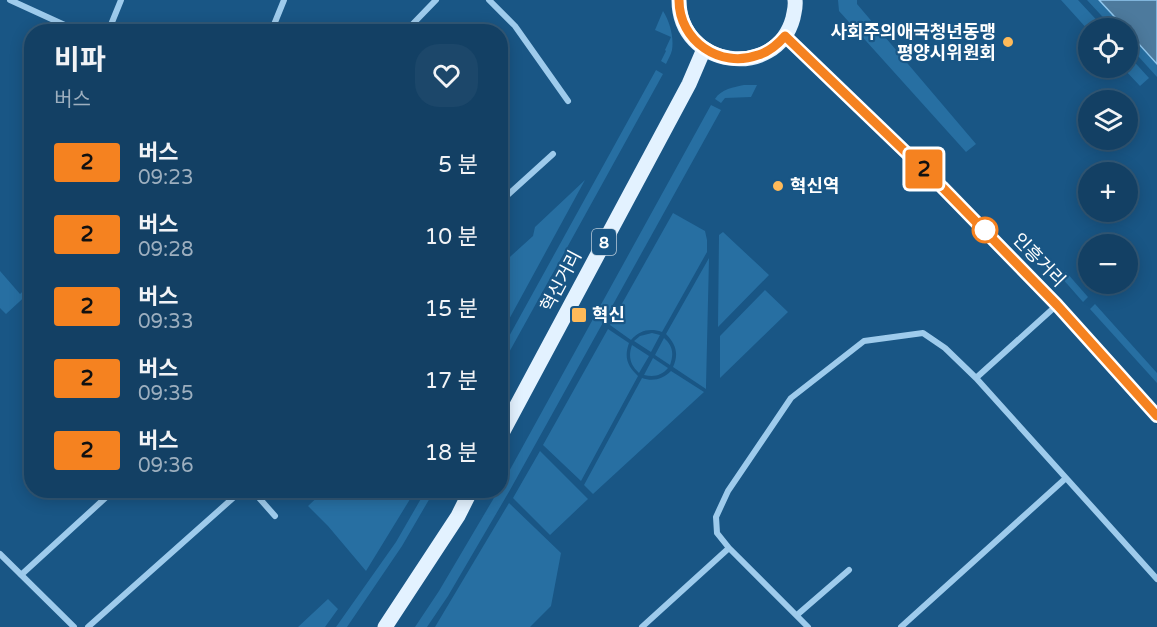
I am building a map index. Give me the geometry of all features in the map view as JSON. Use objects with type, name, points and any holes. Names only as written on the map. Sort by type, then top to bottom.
[{"type":"main road","points":[[679,0],[681,16],[690,35],[704,49],[720,57],[740,60],[760,55],[777,45],[790,26],[796,6],[795,0]]},
{"type":"main road","name":"인흥거리","points":[[785,36],[942,187],[1057,305],[1157,416]]},
{"type":"main road","name":"혁신거리","points":[[508,422],[689,84],[704,49]]},
{"type":"main road","points":[[385,627],[458,516],[467,498]]},
{"type":"street","points":[[10,0],[62,24]]},
{"type":"street","points":[[111,24],[121,0]]},
{"type":"street","points":[[274,24],[284,0]]},
{"type":"street","points":[[413,24],[436,0]]},
{"type":"street","points":[[489,0],[514,26],[568,101]]},
{"type":"street","points":[[508,195],[553,154]]},
{"type":"street","points":[[976,378],[1057,305]]},
{"type":"street","points":[[808,627],[717,534],[716,517],[728,491],[791,398],[864,341],[923,333],[945,348],[976,378],[1157,579]]},
{"type":"street","points":[[902,627],[1066,478]]},
{"type":"street","points":[[21,575],[105,498]]},
{"type":"street","points":[[88,627],[233,498]]},
{"type":"street","points":[[259,498],[275,516]]},
{"type":"street","points":[[642,627],[729,548]]},
{"type":"street","points":[[0,554],[74,627]]},
{"type":"street","points":[[797,615],[849,570]]},
{"type":"shaded area","points":[[838,0],[857,0],[857,4],[976,144],[966,152],[839,11]]},
{"type":"shaded area","points":[[1061,0],[1078,0],[1095,18],[1078,19]]},
{"type":"shaded area","points":[[1087,0],[1098,0],[1115,18],[1104,18]]},
{"type":"shaded area","points":[[1099,0],[1157,0],[1157,64],[1138,43],[1138,18],[1116,18]]},
{"type":"shaded area","points":[[663,11],[672,40],[672,52],[666,64],[661,61],[671,37],[655,30]]},
{"type":"shaded area","points":[[1138,43],[1157,64],[1157,77],[1138,56]]},
{"type":"shaded area","points":[[1138,66],[1149,78],[1140,86],[1132,78],[1138,78]]},
{"type":"shaded area","points":[[656,70],[663,74],[508,354],[508,338]]},
{"type":"shaded area","points":[[744,85],[757,85],[751,97],[725,98],[721,103],[715,99],[724,91]]},
{"type":"shaded area","points":[[711,105],[721,110],[508,493],[508,473]]},
{"type":"shaded area","points":[[585,180],[508,321],[508,259],[533,236],[535,227]]},
{"type":"shaded area","points":[[673,213],[705,231],[707,252],[662,332],[645,331],[631,340],[610,325]]},
{"type":"shaded area","points":[[723,232],[769,275],[718,327],[719,235]]},
{"type":"shaded area","points":[[709,258],[706,389],[673,367],[676,349],[666,334]]},
{"type":"shaded area","points":[[0,271],[20,294],[24,290],[24,297],[6,314],[0,308]]},
{"type":"shaded area","points":[[1066,272],[1078,286],[1078,294],[1085,294],[1088,297],[1083,302],[1061,277]]},
{"type":"shaded area","points":[[765,290],[788,312],[720,378],[720,336]]},
{"type":"shaded area","points":[[1095,304],[1157,373],[1157,383],[1090,309]]},
{"type":"shaded area","points":[[608,329],[629,343],[628,361],[631,369],[638,376],[581,481],[543,445]]},
{"type":"shaded area","points":[[652,333],[660,335],[651,352],[634,341],[640,336]]},
{"type":"shaded area","points":[[664,338],[672,350],[670,365],[655,355]]},
{"type":"shaded area","points":[[632,345],[649,356],[639,373],[631,360]]},
{"type":"shaded area","points":[[653,358],[668,368],[657,375],[644,375]]},
{"type":"shaded area","points":[[671,371],[704,392],[593,494],[584,485],[642,378],[658,379]]},
{"type":"shaded area","points":[[540,451],[588,499],[550,535],[513,498]]},
{"type":"shaded area","points":[[317,498],[411,498],[366,571],[308,506]]},
{"type":"shaded area","points":[[421,498],[430,498],[402,546],[347,627],[336,627],[396,542]]},
{"type":"shaded area","points":[[494,498],[505,498],[448,596],[427,627],[415,627]]},
{"type":"shaded area","points":[[509,503],[561,553],[551,606],[530,627],[435,627]]},
{"type":"shaded area","points":[[328,599],[338,609],[325,627],[298,627]]},
{"type":"bus line","name":"2","points":[[679,0],[681,16],[690,35],[704,49],[720,57],[740,60],[760,55],[777,45],[785,36],[942,187],[1057,305],[1157,416]]},
{"type":"place","name":"사회주의애국청년동맹 평양시위원회","points":[[1008,42]]},
{"type":"place","name":"혁신역","points":[[778,186]]},
{"type":"place","name":"혁신","points":[[579,315]]}]
